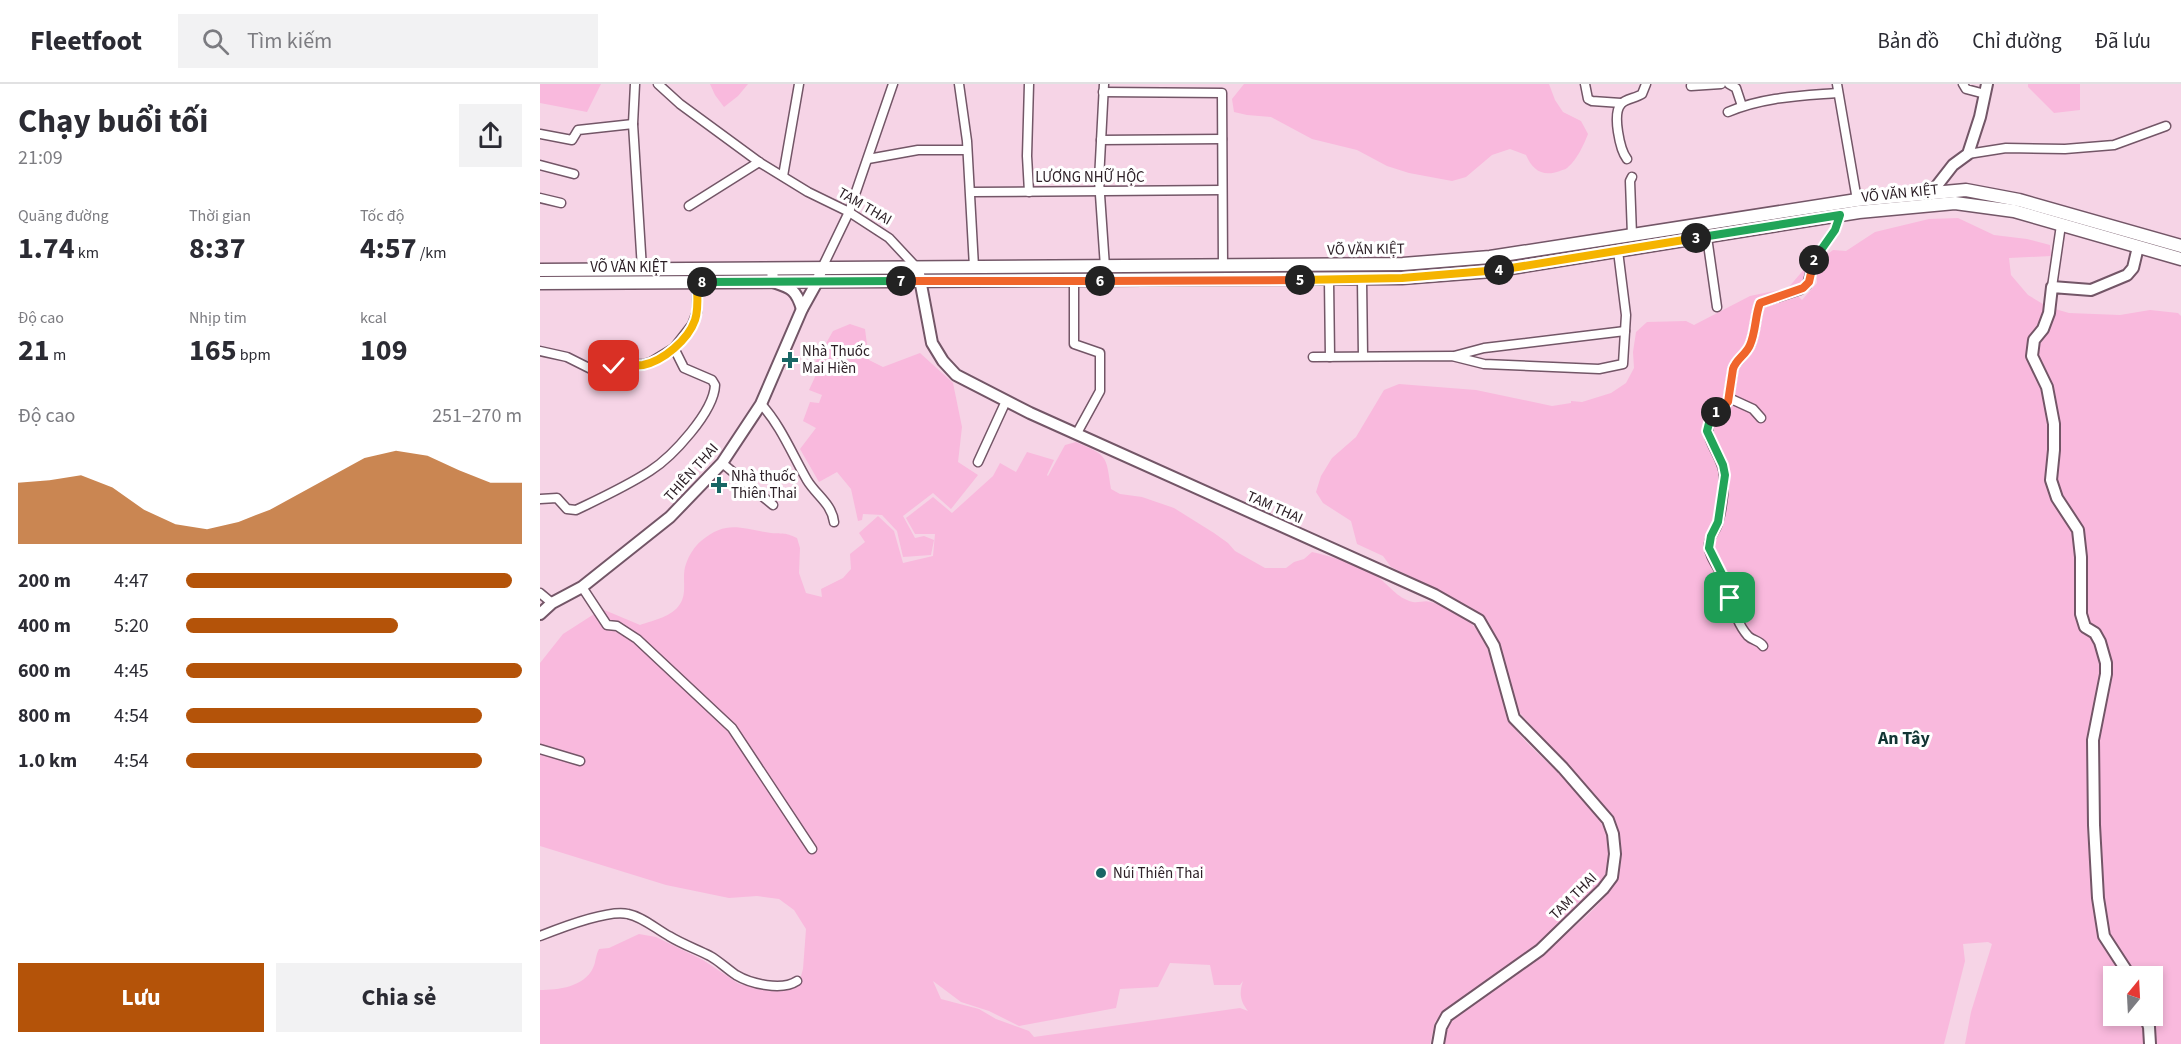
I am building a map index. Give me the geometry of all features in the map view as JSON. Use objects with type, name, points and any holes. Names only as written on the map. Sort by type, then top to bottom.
[{"type":"main road","name":"VÕ VĂN KIỆT","points":[[540,283],[1362,280],[1492,272],[1840,215],[1966,190],[1991,193],[2140,241],[2181,259]]},
{"type":"main road","name":"VÕ VĂN KIỆT","points":[[540,270],[1403,264],[1490,257],[1857,200],[1932,198],[1996,207],[2061,225],[2140,241],[2181,246]]},
{"type":"main road","points":[[1666,230],[1669,243]]},
{"type":"main road","points":[[1490,257],[1492,272]]},
{"type":"street","points":[[635,84],[633,124],[642,269]]},
{"type":"street","name":"TAM THAI","points":[[658,84],[680,104],[759,162],[849,212],[889,238],[916,268],[921,281],[932,342],[943,361],[956,375],[1006,401],[1435,595],[1479,620],[1494,646],[1514,718],[1563,768],[1608,820],[1613,834],[1615,854],[1612,877],[1604,889],[1540,950],[1447,1016],[1440,1027],[1438,1044]]},
{"type":"street","points":[[783,176],[799,84]]},
{"type":"street","points":[[822,268],[849,212],[893,84]]},
{"type":"street","points":[[959,84],[971,192],[974,267]]},
{"type":"street","name":"LƯƠNG NHỮ HỘC","points":[[1029,84],[1027,156],[1029,192],[1222,190]]},
{"type":"street","points":[[1585,84],[1588,99],[1622,103],[1640,96],[1646,84]]},
{"type":"street","points":[[1691,86],[1721,84]]},
{"type":"street","points":[[1729,84],[1736,88],[1742,106]]},
{"type":"street","points":[[1963,84],[1966,89],[1986,89],[1968,154]]},
{"type":"street","points":[[1105,267],[1099,191],[1103,88],[1222,93],[1223,266]]},
{"type":"street","points":[[1728,112],[1742,106],[1837,88],[1857,200]]},
{"type":"street","points":[[1622,103],[1618,109],[1617,128],[1623,154],[1627,159]]},
{"type":"street","points":[[540,134],[572,140],[578,130],[633,124]]},
{"type":"street","points":[[1932,198],[1953,165],[1968,154],[2006,148],[2064,149],[2114,145],[2166,126]]},
{"type":"street","points":[[1101,140],[1222,139]]},
{"type":"street","points":[[868,159],[918,150],[967,150]]},
{"type":"street","points":[[689,206],[759,162]]},
{"type":"street","points":[[540,165],[574,174]]},
{"type":"street","points":[[1632,177],[1630,181],[1632,235]]},
{"type":"street","points":[[971,192],[1029,192]]},
{"type":"street","points":[[540,198],[561,203]]},
{"type":"street","points":[[1763,646],[1759,641],[1749,637],[1739,620],[1724,578],[1709,548],[1711,536],[1718,522],[1725,475],[1723,465],[1707,431],[1714,414],[1727,404],[1733,369],[1735,363],[1749,349],[1760,303],[1800,290],[1807,285],[1814,260],[1835,230],[1840,215]]},
{"type":"street","points":[[2061,225],[2049,313],[2043,329],[2032,346],[2032,356],[2046,387],[2054,424],[2051,480],[2057,498],[2078,531],[2081,557],[2081,614],[2085,627],[2095,633],[2100,642],[2106,663],[2106,674],[2093,740],[2098,898],[2104,936],[2124,966]]},
{"type":"street","points":[[1707,237],[1717,307]]},
{"type":"street","points":[[2052,286],[2091,290],[2127,275],[2133,268],[2140,241]]},
{"type":"street","points":[[1452,356],[1484,364],[1599,369],[1623,364],[1626,315],[1618,251]]},
{"type":"street","points":[[772,268],[772,282],[790,288],[798,295],[802,309]]},
{"type":"street","name":"THIÊN THAI","points":[[540,614],[552,603],[582,587],[670,517],[722,463],[761,404],[822,268]]},
{"type":"street","points":[[1329,280],[1330,357]]},
{"type":"street","points":[[1362,280],[1363,357]]},
{"type":"street","points":[[1074,281],[1074,344],[1100,353],[1101,359],[1100,391],[1077,433]]},
{"type":"street","points":[[540,351],[567,357],[593,370],[600,371],[620,365],[644,364],[659,358],[686,336],[696,319],[697,282]]},
{"type":"street","points":[[1314,357],[1452,356],[1484,348],[1626,331]]},
{"type":"street","points":[[540,499],[556,498],[567,509],[576,510],[651,470],[677,448],[706,412],[713,399],[716,385],[712,380],[684,368],[674,348]]},
{"type":"street","points":[[1729,398],[1753,409],[1761,418]]},
{"type":"street","points":[[978,462],[1006,401]]},
{"type":"street","points":[[761,404],[791,447],[815,492],[830,507],[834,522]]},
{"type":"street","points":[[722,463],[773,505]]},
{"type":"street","points":[[582,587],[607,625],[617,626],[637,639],[732,728],[812,849]]},
{"type":"street","points":[[540,593],[552,603]]},
{"type":"street","points":[[540,749],[580,760]]},
{"type":"street","points":[[540,936],[573,923],[626,913],[711,956],[747,981],[771,985],[791,985],[797,981]]},
{"type":"street","points":[[2149,1026],[2150,1044]]},
{"type":"shaded area","points":[[540,84],[601,84],[587,112],[540,103]]},
{"type":"shaded area","points":[[710,84],[748,84],[724,107]]},
{"type":"shaded area","points":[[1244,84],[1549,84],[1563,112],[1581,121],[1588,134],[1574,160],[1567,168],[1560,171],[1544,173],[1539,171],[1535,169],[1526,155],[1510,149],[1492,155],[1466,177],[1452,181],[1409,173],[1387,166],[1357,150],[1312,139],[1271,117],[1234,112],[1232,99]]},
{"type":"shaded area","points":[[2028,84],[2080,84],[2080,110],[2054,113],[2028,87]]},
{"type":"shaded area","points":[[1958,218],[1994,235],[2027,239],[2050,245],[2051,256],[2009,258],[2011,275],[2028,295],[2048,307],[2069,313],[2120,315],[2150,310],[2178,313],[2181,316],[2181,1044],[1965,1044],[1971,1012],[1992,944],[1988,942],[1963,944],[1965,961],[1944,1044],[1443,1044],[1444,1034],[1454,1018],[1560,939],[1608,893],[1619,871],[1621,844],[1608,810],[1518,711],[1500,647],[1488,621],[1470,607],[1391,567],[1383,556],[1357,544],[1351,521],[1323,503],[1316,492],[1321,476],[1332,458],[1356,437],[1384,390],[1399,384],[1476,390],[1552,406],[1571,403],[1571,401],[1582,402],[1611,393],[1626,383],[1634,368],[1633,352],[1636,332],[1647,322],[1686,321],[1694,325],[1750,296],[1788,288],[1806,267],[1807,276],[1803,289],[1796,294],[1802,300],[1817,283],[1817,262],[1833,250],[1846,251],[1875,232],[1929,219]]},
{"type":"shaded area","points":[[850,324],[865,329],[869,360],[883,367],[920,353],[953,383],[962,427],[958,462],[978,475],[951,509],[933,493],[903,516],[915,538],[924,536],[934,540],[931,555],[903,557],[897,531],[882,515],[863,514],[862,520],[858,521],[851,489],[837,472],[819,482],[800,449],[816,428],[803,421],[810,402],[819,403],[822,395],[809,390],[815,377],[815,363],[833,331]]},
{"type":"shaded area","points":[[1076,442],[1100,454],[1108,469],[1111,489],[1120,494],[1142,497],[1174,508],[1214,533],[1235,551],[1265,568],[1286,568],[1312,552],[1345,561],[1369,572],[1407,600],[1431,602],[1464,617],[1472,624],[1485,643],[1509,720],[1522,737],[1580,794],[1596,815],[1607,836],[1610,859],[1601,882],[1542,942],[1441,1014],[1435,1022],[1430,1044],[540,1044],[540,990],[570,986],[583,979],[593,968],[599,949],[609,948],[639,934],[656,937],[703,960],[739,984],[768,990],[787,990],[799,983],[803,969],[806,929],[794,910],[779,899],[757,896],[729,898],[666,885],[540,846],[540,663],[563,634],[602,609],[640,625],[672,612],[682,599],[685,569],[692,551],[710,534],[727,528],[743,528],[797,538],[800,548],[799,573],[806,593],[822,597],[821,589],[843,578],[851,569],[850,554],[865,542],[859,533],[878,516],[894,531],[903,563],[933,556],[935,534],[915,534],[906,518],[933,497],[952,513],[993,476],[1000,463],[1016,472],[1027,452],[1054,460],[1048,476],[1065,445]],"holes":[[[1170,963],[1210,965],[1214,985],[1240,985],[1243,981],[1241,997],[1248,1011],[1240,1008],[1034,1037],[1029,1031],[996,1019],[979,1009],[941,999],[933,981],[961,1002],[989,1011],[1019,1026],[1116,1008],[1120,989],[1158,987]]]},
{"type":"place","name":"Nhà Thuốc Mai Hiền","points":[[790,360]]},
{"type":"place","name":"Nhà thuốc Thiên Thai","points":[[719,485]]},
{"type":"place","name":"Núi Thiên Thai","points":[[1101,873]]},
{"type":"district","name":"An Tây","points":[[1904,738]]},
{"type":"route","points":[[614,366],[644,364],[659,358],[686,336],[696,319],[697,282],[1402,278],[1492,272],[1840,215],[1835,230],[1814,260],[1807,285],[1800,290],[1760,303],[1749,349],[1735,363],[1733,369],[1728,402],[1714,414],[1708,425],[1708,435],[1723,465],[1725,475],[1718,522],[1711,536],[1709,548],[1724,578],[1730,598]]}]
